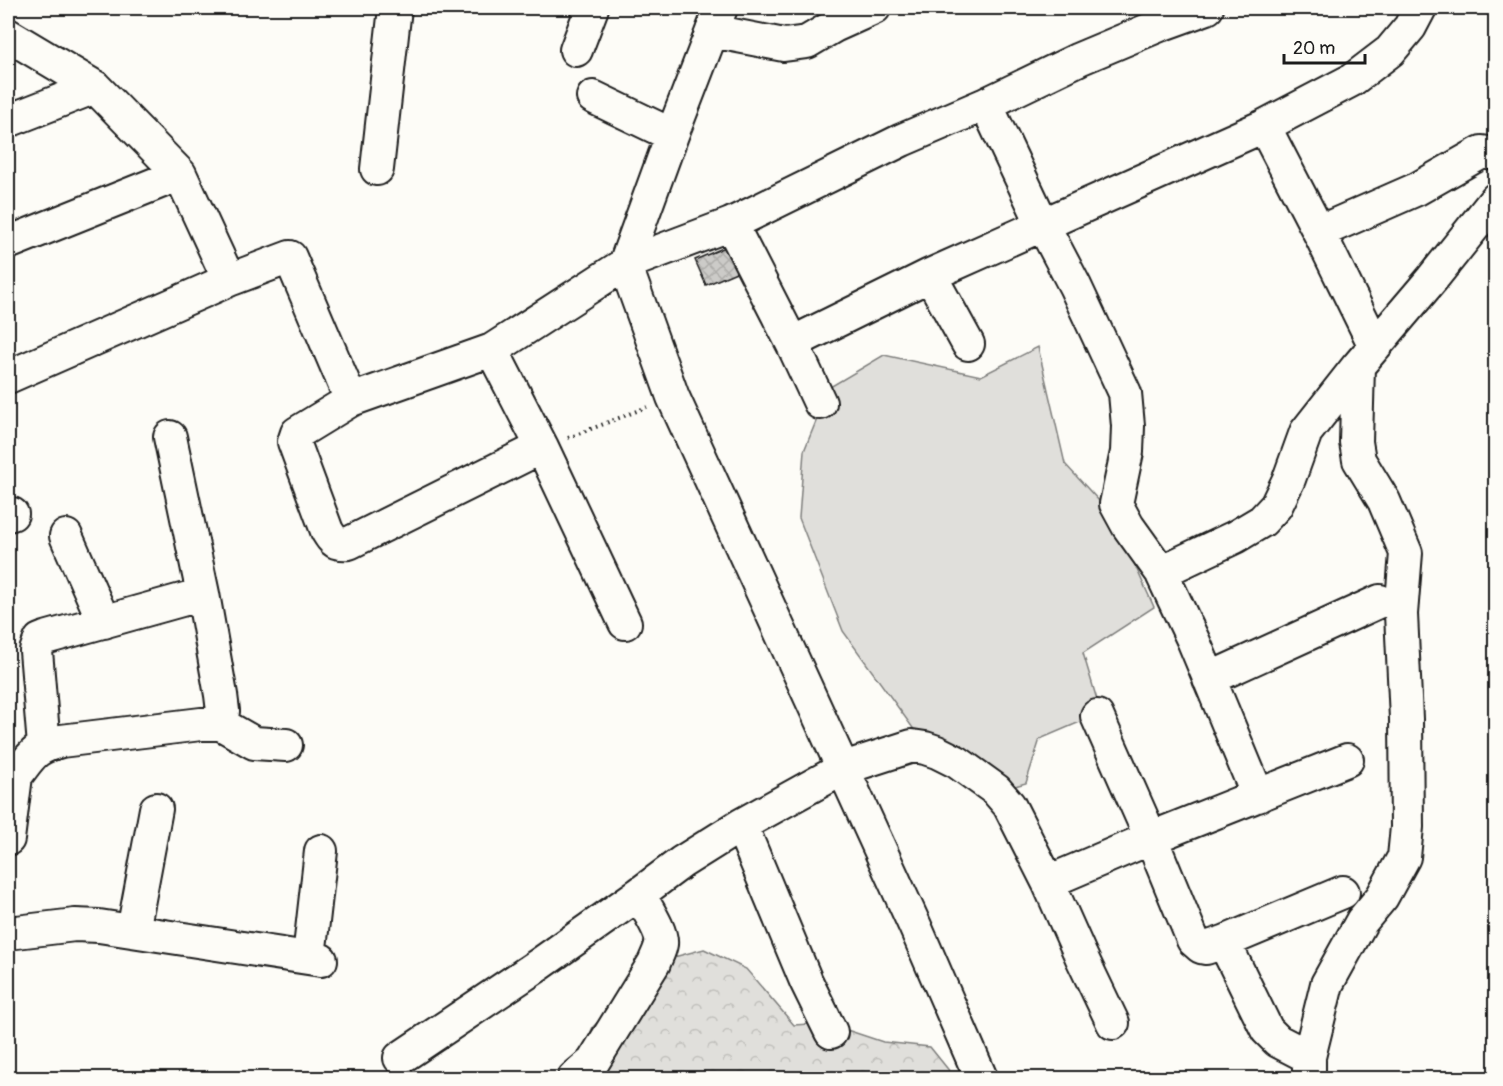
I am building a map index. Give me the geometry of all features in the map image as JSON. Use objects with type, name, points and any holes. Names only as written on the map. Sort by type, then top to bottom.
[{"type":"street","points":[[377,169],[395,8]]},
{"type":"street","points":[[576,50],[592,8]]},
{"type":"street","points":[[872,8],[807,42],[784,45],[717,19],[625,264],[673,397],[844,768],[981,1078]]},
{"type":"street","points":[[542,447],[349,543],[339,544],[333,541],[327,531],[294,442],[297,432],[351,400],[492,350],[625,264],[731,224],[902,140],[986,104],[1079,59],[1207,8]]},
{"type":"street","points":[[792,343],[930,274],[1264,126],[1352,80],[1390,51],[1410,27],[1420,8]]},
{"type":"street","points":[[8,35],[95,87],[180,174],[229,280]]},
{"type":"street","points":[[8,121],[95,87]]},
{"type":"street","points":[[592,98],[672,135]]},
{"type":"street","points":[[986,104],[1125,393],[1128,426],[1127,452],[1116,504],[1128,526],[1161,572],[1194,642],[1258,796]]},
{"type":"street","points":[[1224,942],[1267,1030],[1309,1068],[1327,984],[1362,921],[1382,897],[1404,857],[1407,827],[1406,720],[1401,614],[1406,553],[1384,501],[1359,460],[1356,442],[1367,356],[1319,232],[1264,126]]},
{"type":"street","points":[[1319,232],[1417,189],[1482,152],[1496,154]]},
{"type":"street","points":[[8,243],[180,174]]},
{"type":"street","points":[[1161,572],[1235,537],[1262,521],[1276,506],[1289,479],[1306,432],[1496,199]]},
{"type":"street","points":[[731,224],[820,403]]},
{"type":"street","points":[[8,377],[229,280],[290,257],[351,400]]},
{"type":"street","points":[[930,274],[968,344]]},
{"type":"street","points":[[492,350],[542,447],[625,623]]},
{"type":"street","points":[[171,436],[221,695],[223,711],[221,724]]},
{"type":"street","points":[[66,536],[104,622]]},
{"type":"street","points":[[44,746],[36,651],[40,640],[203,594]]},
{"type":"street","points":[[1209,679],[1380,601]]},
{"type":"street","points":[[1097,716],[1192,940],[1201,947],[1206,948],[1224,942],[1343,892]]},
{"type":"street","points":[[8,839],[12,776],[33,753],[44,746],[61,741],[201,723],[221,724],[254,743],[286,745]]},
{"type":"street","points":[[400,1058],[540,964],[682,862],[741,825],[844,768],[912,746],[937,752],[957,762],[996,790],[1009,805],[1048,882],[1113,1023]]},
{"type":"street","points":[[1048,882],[1150,838],[1347,760]]},
{"type":"street","points":[[133,931],[156,808]]},
{"type":"street","points":[[741,825],[806,981],[831,1032]]},
{"type":"street","points":[[8,933],[75,925],[99,926],[315,958],[321,851]]},
{"type":"street","points":[[574,1078],[593,1062],[654,963],[662,942],[639,894]]},
{"type":"path","points":[[542,447],[673,397]]},
{"type":"green space","points":[[1038,347],[1065,464],[1112,515],[1154,607],[1083,653],[1101,713],[1040,739],[1026,783],[1004,789],[915,731],[843,631],[799,518],[804,451],[830,387],[884,355],[981,376]]},
{"type":"green space","points":[[704,949],[746,969],[794,1025],[826,1023],[883,1042],[930,1047],[955,1078],[571,1078],[593,1027],[659,961]]},
{"type":"building","points":[[730,245],[741,270],[706,285],[695,260]]}]
